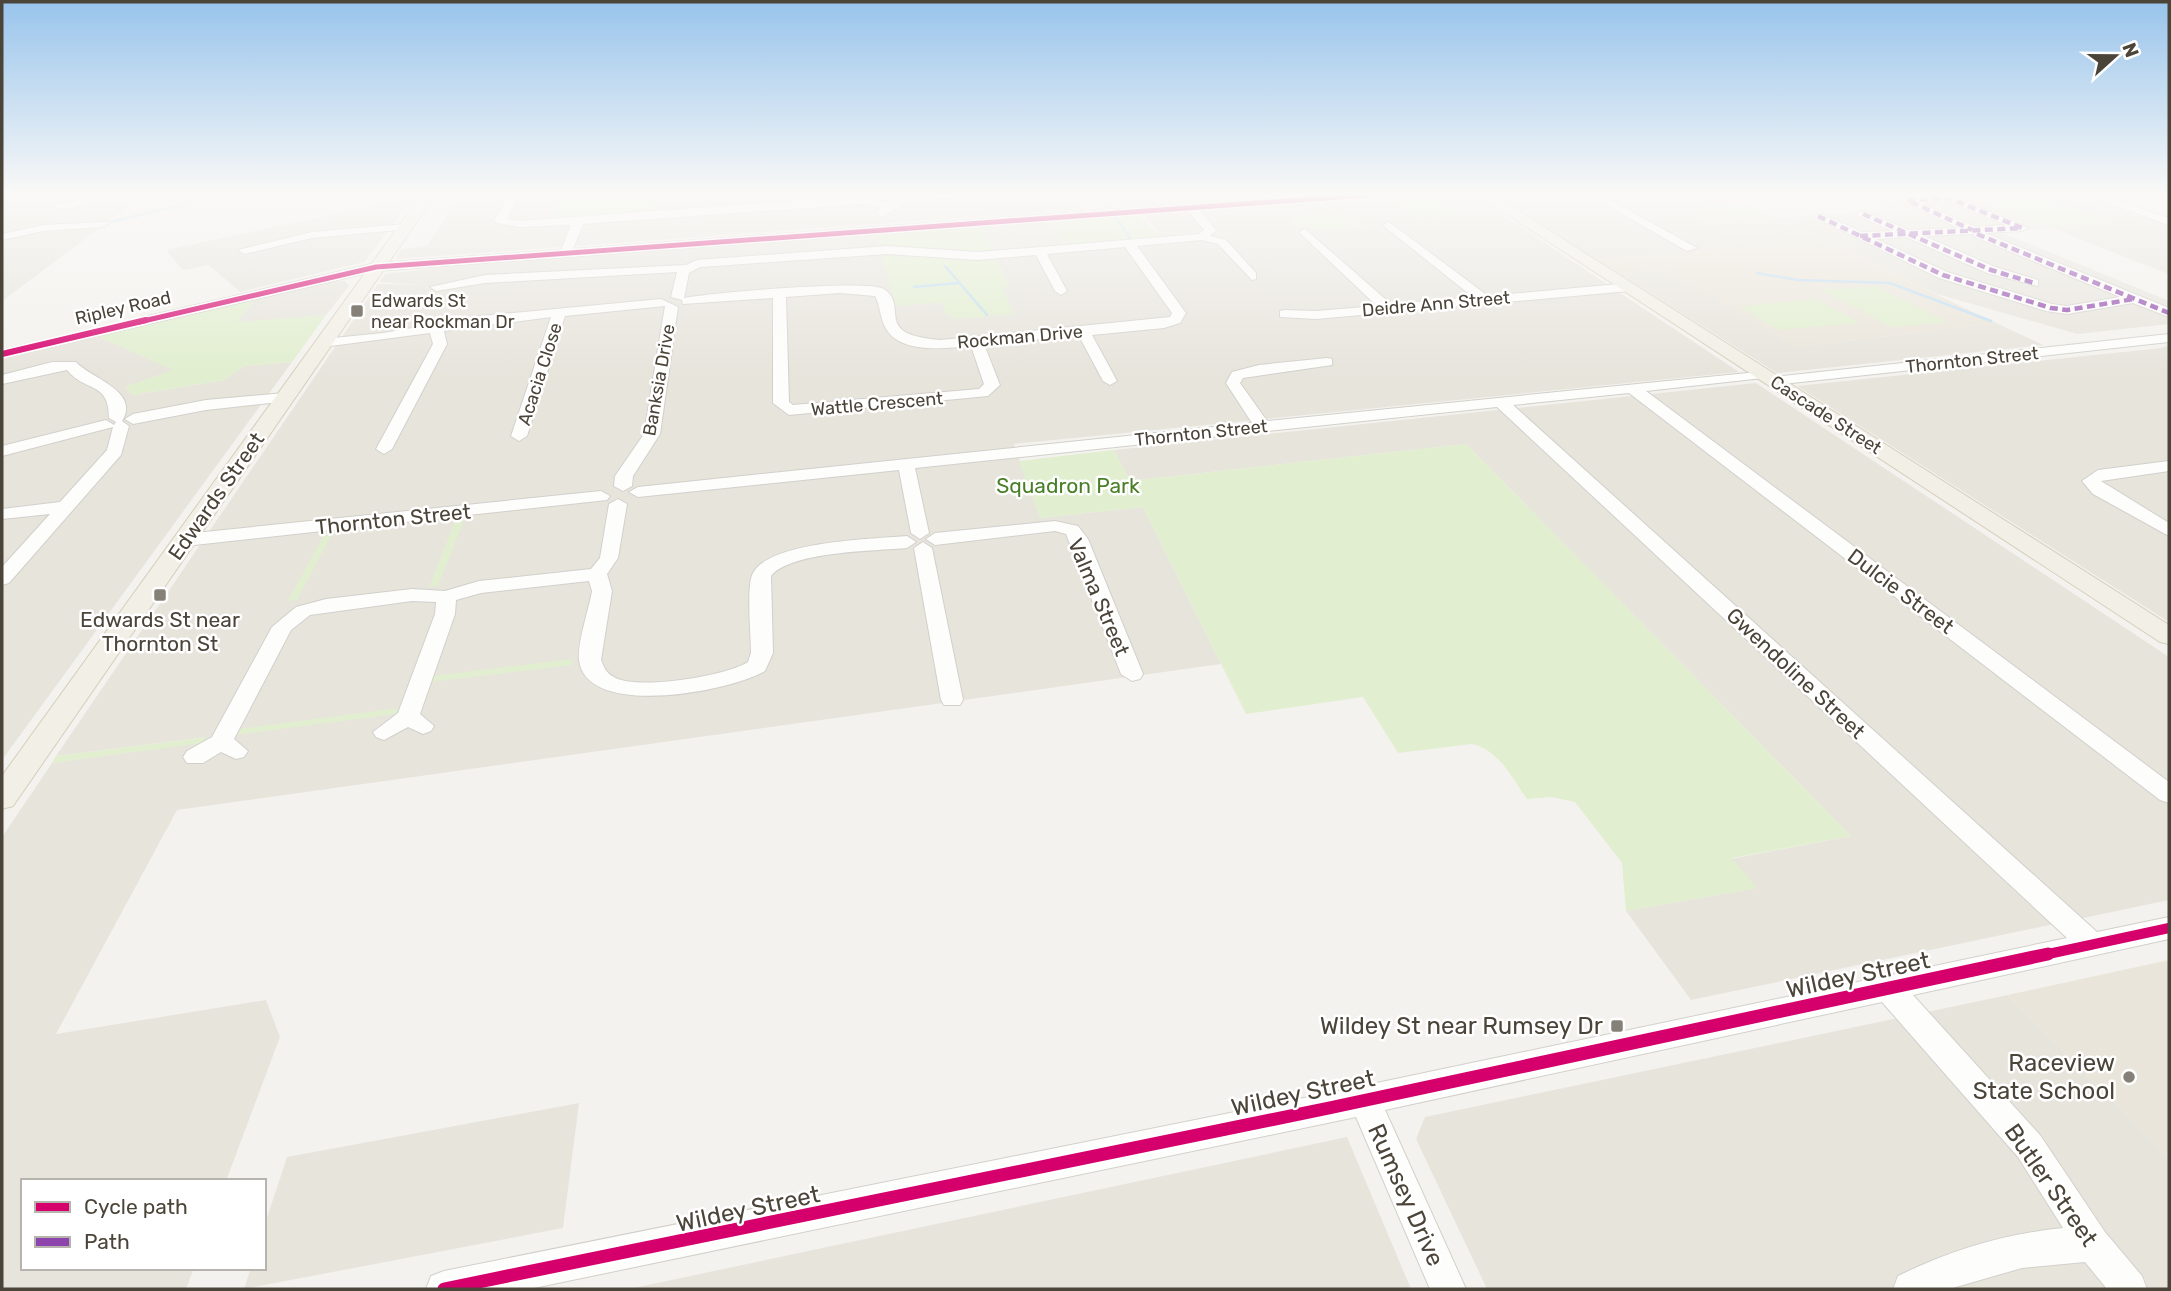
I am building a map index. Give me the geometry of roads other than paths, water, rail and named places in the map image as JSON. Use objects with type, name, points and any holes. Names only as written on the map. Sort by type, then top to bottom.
[{"type":"main road","name":"Edwards Street","points":[[6,786],[185,540],[323,343],[365,272],[381,254]]},
{"type":"main road","name":"Cascade Street","points":[[1578,254],[2169,636]]},
{"type":"street","points":[[261,291],[365,272],[531,254]]},
{"type":"street","points":[[436,287],[485,279],[685,268],[706,263],[829,254]]},
{"type":"street","points":[[952,254],[996,254]]},
{"type":"street","points":[[1042,254],[1061,291]]},
{"type":"street","name":"Rockman Drive","points":[[323,343],[560,313],[840,289],[879,292],[884,297],[889,325],[895,334],[927,343],[1084,332],[1164,324],[1175,320],[1179,313],[1136,254]]},
{"type":"street","points":[[1232,254],[1252,276]]},
{"type":"street","points":[[1329,254],[1387,308]]},
{"type":"street","points":[[1426,254],[1485,300]]},
{"type":"street","points":[[1899,254],[1943,275],[2051,309],[2067,310],[2134,299]]},
{"type":"street","points":[[1955,254],[1991,270],[2034,283]]},
{"type":"street","points":[[2028,254],[2169,313]]},
{"type":"street","name":"Banksia Drive","points":[[597,573],[609,558],[624,476],[650,439],[675,302],[685,268]]},
{"type":"street","name":"Ripley Road","points":[[2,354],[261,291],[365,272]]},
{"type":"street","name":"Deidre Ann Street","points":[[1285,314],[1316,315],[1629,287]]},
{"type":"street","name":"Wattle Crescent","points":[[779,294],[781,403],[789,411],[983,393],[992,384],[976,341]]},
{"type":"street","name":"Acacia Close","points":[[519,436],[560,313]]},
{"type":"street","points":[[384,449],[440,344],[436,328]]},
{"type":"street","points":[[1084,332],[1110,381]]},
{"type":"street","name":"Thornton Street","points":[[185,540],[1633,388],[2169,338]]},
{"type":"street","points":[[2138,342],[2169,356]]},
{"type":"street","points":[[1262,426],[1233,383],[1237,375],[1259,369],[1327,362]]},
{"type":"street","points":[[2,380],[52,366],[71,365],[77,373],[112,391],[118,399],[119,422],[115,451],[2,579]]},
{"type":"street","name":"Dulcie Street","points":[[1633,388],[2169,794]]},
{"type":"street","points":[[2,451],[119,422],[206,405],[284,398]]},
{"type":"street","name":"Gwendoline Street","points":[[1501,402],[2092,944]]},
{"type":"street","points":[[906,464],[952,700]]},
{"type":"street","points":[[2169,466],[2098,475],[2091,481],[2099,490],[2169,530]]},
{"type":"street","points":[[2,514],[65,507]]},
{"type":"street","name":"Valma Street","points":[[921,541],[1055,526],[1072,530],[1079,539],[1132,674]]},
{"type":"street","points":[[195,757],[229,746],[282,627],[290,618],[326,605],[412,595],[446,597],[479,587],[597,573],[602,591],[590,660],[593,670],[611,684],[645,689],[731,677],[757,666],[762,653],[761,575],[763,569],[774,561],[794,555],[921,541]]},
{"type":"street","points":[[384,732],[415,722],[445,614],[446,597]]},
{"type":"street","name":"Wildey Street","points":[[444,1289],[1364,1100],[2169,928]]},
{"type":"street","name":"Butler Street","points":[[1888,988],[2029,1146],[2093,1244],[2129,1289]]},
{"type":"street","name":"Rumsey Drive","points":[[1364,1100],[1448,1289]]},
{"type":"street","points":[[1910,1289],[1944,1271],[2050,1244],[2093,1244]]},
{"type":"waterway","points":[[945,266],[987,315]]},
{"type":"waterway","points":[[1757,273],[1798,280],[1890,283],[1991,321]]},
{"type":"waterway","points":[[914,287],[958,283]]},
{"type":"place","name":"Edwards St near Rockman Dr","points":[[357,311]]},
{"type":"place","name":"Edwards St near Thornton St","points":[[160,595]]},
{"type":"place","name":"Wildey St near Rumsey Dr","points":[[1617,1026]]},
{"type":"place","name":"Raceview State School","points":[[2129,1077]]},
{"type":"park label","name":"Squadron Park","points":[[1068,485]]}]
